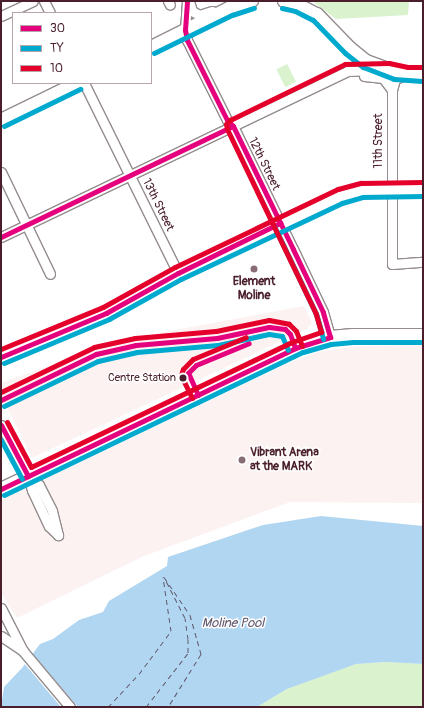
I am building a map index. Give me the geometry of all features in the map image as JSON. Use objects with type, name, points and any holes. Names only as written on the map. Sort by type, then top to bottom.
[{"type":"main road","points":[[152,46],[229,8],[252,1]]},
{"type":"main road","points":[[284,1],[297,4],[317,14],[361,57],[388,70],[407,74],[423,74]]},
{"type":"main road","points":[[1,120],[75,84]]},
{"type":"main road","points":[[1,357],[106,313],[178,272],[351,191],[423,189]]},
{"type":"main road","points":[[1,489],[295,348],[330,337],[352,335],[423,335]]},
{"type":"street","points":[[1,16],[33,1]]},
{"type":"street","points":[[44,1],[50,12]]},
{"type":"street","points":[[188,1],[192,10],[199,16],[225,5],[252,1]]},
{"type":"street","name":"12th Street","points":[[188,1],[185,30],[187,40],[227,120],[232,126],[323,312],[330,337]]},
{"type":"street","points":[[1,237],[337,77],[354,70],[388,70]]},
{"type":"street","points":[[392,90],[395,79],[407,74]]},
{"type":"street","points":[[337,77],[380,77],[386,80],[392,90]]},
{"type":"street","name":"13th Street","points":[[84,84],[178,272]]},
{"type":"street","name":"11th Street","points":[[392,90],[392,264],[423,262]]},
{"type":"street","points":[[1,172],[50,274]]},
{"type":"street","points":[[1,425],[28,476],[32,490],[49,526],[58,535],[52,511],[39,485],[28,476]]},
{"type":"street","points":[[1,608],[23,651],[70,707]]},
{"type":"street","points":[[1,636],[23,651]]},
{"type":"shaded area","points":[[304,306],[312,323],[307,329],[32,458],[1,395],[1,383],[88,352],[159,333]]},
{"type":"shaded area","points":[[423,345],[423,503],[290,502],[144,556],[17,618],[1,593],[1,500],[293,361],[318,352],[358,346]]},
{"type":"green space","points":[[312,1],[409,1],[408,15],[336,19]]},
{"type":"green space","points":[[287,64],[296,82],[285,87],[276,69]]},
{"type":"green space","points":[[386,662],[423,664],[423,707],[257,707],[287,689],[329,673],[356,664]]},
{"type":"water","name":"Moline Pool","points":[[321,516],[423,526],[423,664],[386,662],[356,664],[287,689],[257,707],[1,707],[4,687],[22,668],[40,644],[53,639],[79,620],[103,612],[109,601],[167,566],[168,557],[263,525]]},
{"type":"pier","points":[[31,652],[78,707],[61,707],[23,662]]},
{"type":"ferry route","points":[[108,707],[139,674],[171,631],[163,577]]},
{"type":"ferry route","points":[[164,577],[190,615],[201,654],[168,707]]},
{"type":"ferry route","points":[[146,707],[188,653],[185,618],[165,579]]},
{"type":"transit line","name":"30","points":[[1,489],[295,348],[330,337],[323,312],[293,249],[233,126],[227,120],[187,40],[185,30],[187,1]]},
{"type":"transit line","name":"TY","points":[[154,53],[232,15],[254,8]]},
{"type":"transit line","name":"TY","points":[[282,8],[295,11],[313,20],[345,53],[363,67],[394,79],[422,81]]},
{"type":"transit line","name":"10","points":[[7,422],[31,467],[292,342],[321,332],[316,314],[227,129],[226,124],[230,120],[345,64],[389,63],[408,67],[423,67]]},
{"type":"transit line","name":"TY","points":[[4,126],[80,89]]},
{"type":"transit line","name":"30","points":[[1,237],[233,126]]},
{"type":"transit line","name":"10","points":[[1,349],[103,307],[175,267],[338,189],[361,183],[423,182]]},
{"type":"transit line","name":"TY","points":[[4,363],[109,319],[181,279],[342,203],[363,197],[423,196]]},
{"type":"transit line","name":"30","points":[[1,357],[106,313],[178,273],[280,223]]},
{"type":"transit line","name":"TY","points":[[274,226],[316,314],[323,339]]},
{"type":"transit line","name":"10","points":[[1,392],[94,347],[135,338],[216,331],[269,320],[289,324],[296,331],[302,346]]},
{"type":"transit line","name":"30","points":[[1,400],[96,354],[136,345],[217,338],[269,327],[285,329],[290,334],[295,348]]},
{"type":"transit line","name":"TY","points":[[4,406],[98,361],[137,352],[218,345],[269,334],[282,336],[288,350]]},
{"type":"transit line","name":"10","points":[[192,398],[181,375],[183,369],[193,359],[246,337]]},
{"type":"transit line","name":"TY","points":[[4,495],[303,352],[331,344],[353,342],[423,342]]},
{"type":"transit line","name":"30","points":[[198,395],[188,373],[196,365],[249,343]]},
{"type":"transit line","name":"30","points":[[1,425],[28,476]]},
{"type":"transit line","name":"TY","points":[[1,440],[22,479]]},
{"type":"place","name":"Element Moline","points":[[254,269]]},
{"type":"place","name":"Centre Station","points":[[183,378]]},
{"type":"place","name":"Vibrant Arena at the MARK","points":[[242,460]]}]
